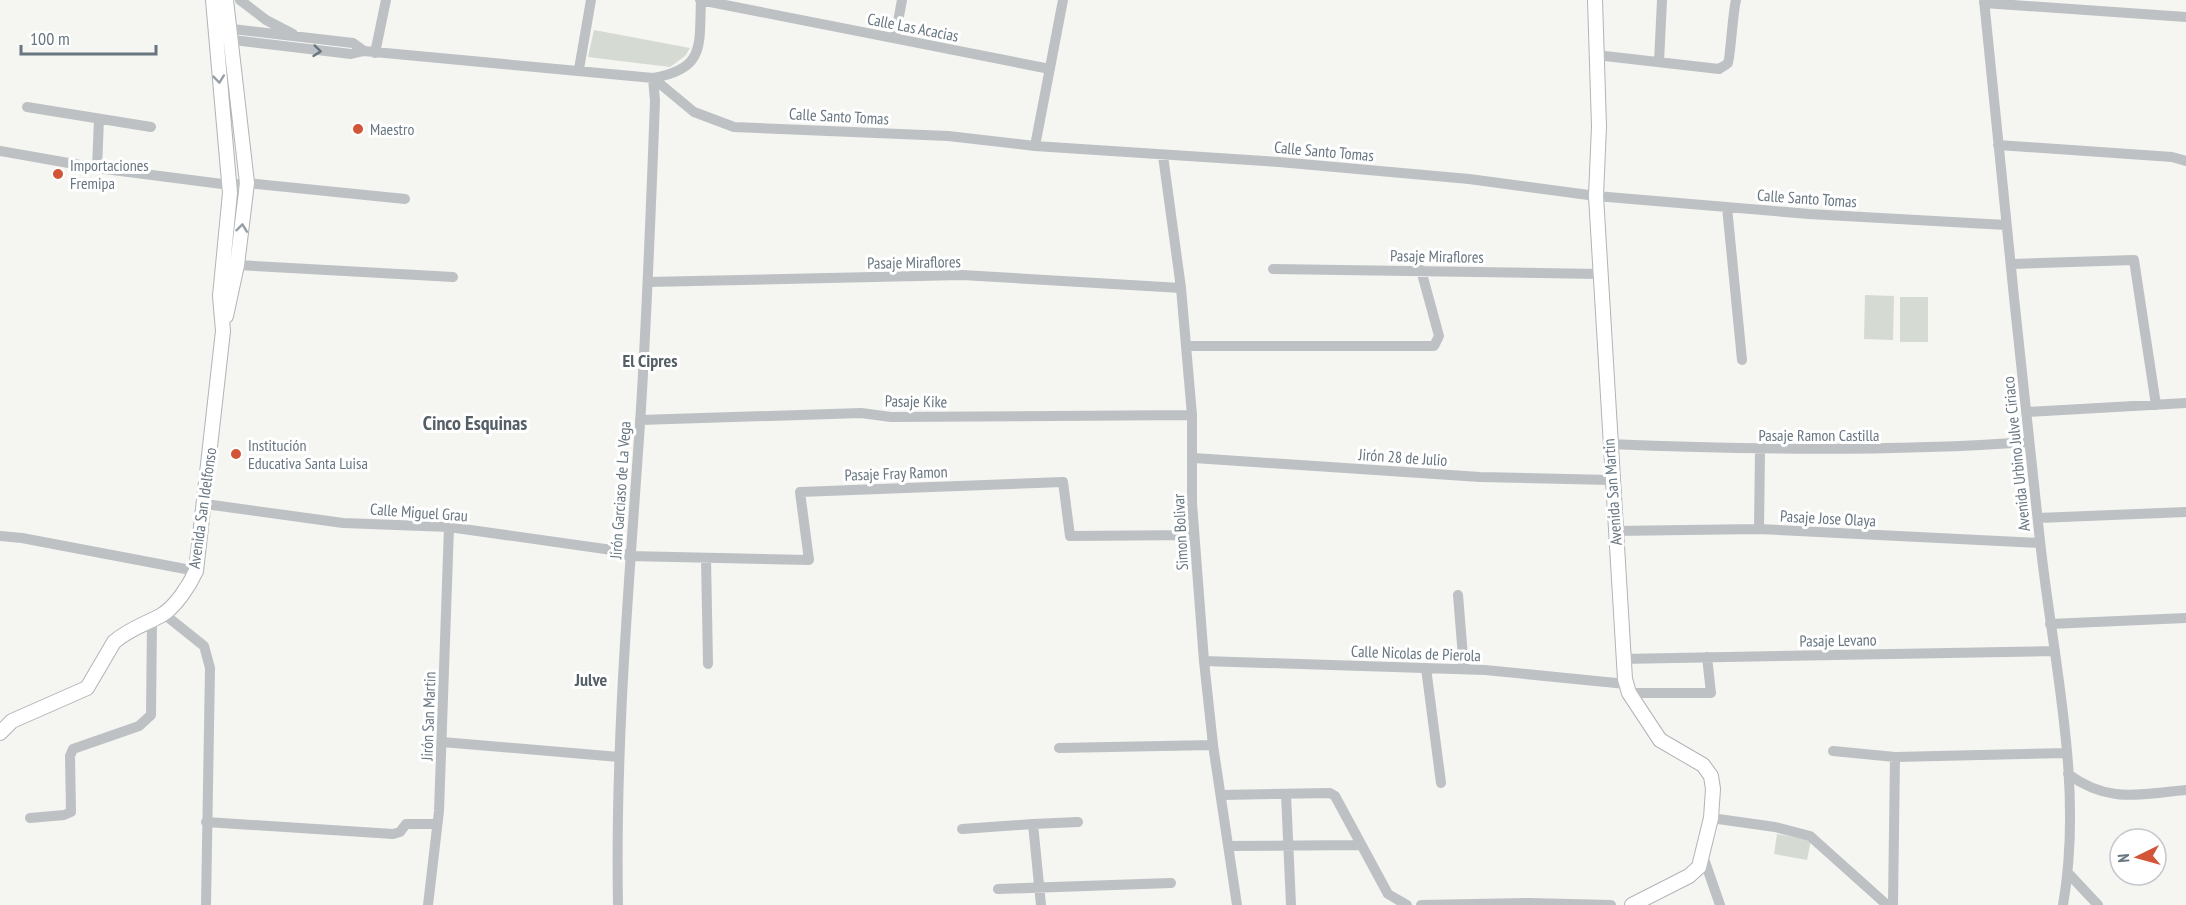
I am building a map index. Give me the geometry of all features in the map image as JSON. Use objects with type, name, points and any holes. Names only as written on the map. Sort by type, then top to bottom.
[{"type":"street","name":"Avenida San Idelfonso","points":[[213,0],[230,185],[220,296],[223,327]]},
{"type":"street","name":"Avenida San Idelfonso","points":[[0,733],[12,721],[87,688],[114,642],[158,617],[189,585],[196,571],[223,327],[237,265],[246,183],[226,0]]},
{"type":"street","points":[[240,0],[266,20],[298,36]]},
{"type":"street","points":[[369,52],[386,0]]},
{"type":"street","points":[[579,69],[591,0]]},
{"type":"street","points":[[231,34],[351,54],[369,52],[579,69],[653,78],[676,74],[690,62],[699,46],[700,0]]},
{"type":"street","name":"Calle Las Acacias","points":[[700,0],[1050,69]]},
{"type":"street","points":[[895,38],[902,0]]},
{"type":"street","points":[[1035,146],[1064,0]]},
{"type":"street","name":"Avenida San Martin","points":[[1594,0],[1599,126],[1596,196],[1622,659],[1628,688],[1660,740],[1704,765],[1711,776],[1713,789],[1711,818],[1699,867],[1689,876],[1632,905]]},
{"type":"street","points":[[1659,62],[1662,0]]},
{"type":"street","points":[[1596,55],[1719,69],[1728,63],[1732,13],[1736,0]]},
{"type":"street","points":[[1984,2],[2186,17]]},
{"type":"street","name":"Avenida Urbino Julve Ciriaco","points":[[1984,2],[2037,518],[2067,753],[2068,873],[2063,905]]},
{"type":"street","points":[[215,33],[298,36],[353,43],[369,52]]},
{"type":"street","name":"Calle Santo Tomas","points":[[653,78],[694,112],[734,127],[948,136],[1035,146],[1279,162],[1469,179],[1596,196],[1726,207],[2006,225]]},
{"type":"street","name":"Jirón Garciaso de La Vega","points":[[618,905],[616,807],[629,556],[648,282],[655,101],[653,78]]},
{"type":"street","points":[[27,107],[151,127]]},
{"type":"street","points":[[96,168],[99,119]]},
{"type":"street","points":[[1998,145],[2172,157],[2186,161]]},
{"type":"street","points":[[0,151],[96,168],[230,185],[246,183],[405,199]]},
{"type":"street","name":"Simon Bolivar","points":[[1163,156],[1180,288],[1192,415],[1194,535],[1204,662],[1213,746],[1237,905]]},
{"type":"street","points":[[1726,207],[1742,360]]},
{"type":"street","points":[[2011,264],[2134,260],[2156,405]]},
{"type":"street","points":[[237,265],[453,276]]},
{"type":"street","name":"Pasaje Miraflores","points":[[1273,269],[1600,274]]},
{"type":"street","points":[[1186,346],[1434,346],[1439,336],[1421,270]]},
{"type":"street","name":"Pasaje Miraflores","points":[[648,282],[962,275],[1180,288]]},
{"type":"street","points":[[2027,412],[2186,403]]},
{"type":"street","name":"Pasaje Kike","points":[[640,420],[861,413],[891,417],[1192,415]]},
{"type":"street","name":"Pasaje Ramon Castilla","points":[[1609,444],[1760,450],[1891,450],[2029,442]]},
{"type":"street","points":[[1759,530],[1760,450]]},
{"type":"street","name":"Jirón 28 de Julio","points":[[1194,458],[1480,477],[1611,480]]},
{"type":"street","name":"Pasaje Fray Ramon","points":[[629,556],[809,560],[800,492],[1063,482],[1070,536],[1194,535]]},
{"type":"street","name":"Calle Miguel Grau","points":[[205,504],[343,523],[449,527],[612,549],[629,556]]},
{"type":"street","points":[[2037,518],[2186,512]]},
{"type":"street","name":"Jirón San Martin","points":[[428,905],[437,824],[442,742],[449,527]]},
{"type":"street","name":"Pasaje Jose Olaya","points":[[1614,531],[1759,530],[2040,543]]},
{"type":"street","points":[[0,536],[22,538],[196,571]]},
{"type":"street","points":[[706,558],[708,664]]},
{"type":"street","points":[[1458,595],[1464,669]]},
{"type":"street","points":[[30,818],[64,815],[71,812],[70,756],[73,749],[139,726],[148,720],[151,715],[158,617],[197,639],[208,655],[206,905]]},
{"type":"street","points":[[2050,624],[2186,618]]},
{"type":"street","name":"Pasaje Levano","points":[[1622,659],[2055,651]]},
{"type":"street","name":"Calle Nicolas de Pierola","points":[[1204,662],[1464,669],[1628,688],[1711,693],[1707,657]]},
{"type":"street","points":[[1426,668],[1441,783]]},
{"type":"street","points":[[442,742],[619,757]]},
{"type":"street","points":[[1059,748],[1213,746]]},
{"type":"street","points":[[1833,751],[1895,757],[2067,753]]},
{"type":"street","points":[[1893,905],[1895,757]]},
{"type":"street","points":[[2068,774],[2098,793],[2115,795],[2186,790]]},
{"type":"street","points":[[1222,795],[1330,793],[1335,796],[1388,894],[1407,905]]},
{"type":"street","points":[[1286,794],[1291,905]]},
{"type":"street","points":[[1711,818],[1775,827],[1810,836],[1887,905]]},
{"type":"street","points":[[206,822],[393,834],[398,834],[406,824],[437,824]]},
{"type":"street","points":[[962,829],[1078,822]]},
{"type":"street","points":[[1033,824],[1041,905]]},
{"type":"street","points":[[1229,846],[1361,845]]},
{"type":"street","points":[[1703,856],[1720,905]]},
{"type":"street","points":[[2068,873],[2098,905]]},
{"type":"street","points":[[998,889],[1171,883]]},
{"type":"street","points":[[1421,905],[1528,903],[1611,905]]},
{"type":"shaded area","points":[[594,30],[690,48],[685,56],[670,67],[588,57]]},
{"type":"shaded area","points":[[1865,295],[1894,296],[1893,340],[1864,339]]},
{"type":"shaded area","points":[[1900,297],[1928,297],[1928,342],[1900,342]]},
{"type":"shaded area","points":[[1777,834],[1811,840],[1807,860],[1774,854]]},
{"type":"place","name":"Maestro","points":[[358,129]]},
{"type":"place","name":"Importaciones Fremipa","points":[[58,174]]},
{"type":"place","name":"Institución Educativa Santa Luisa","points":[[236,454]]},
{"type":"district","name":"El Cipres","points":[[650,360]]},
{"type":"district","name":"Cinco Esquinas","points":[[475,423]]},
{"type":"district","name":"Julve","points":[[591,679]]}]
